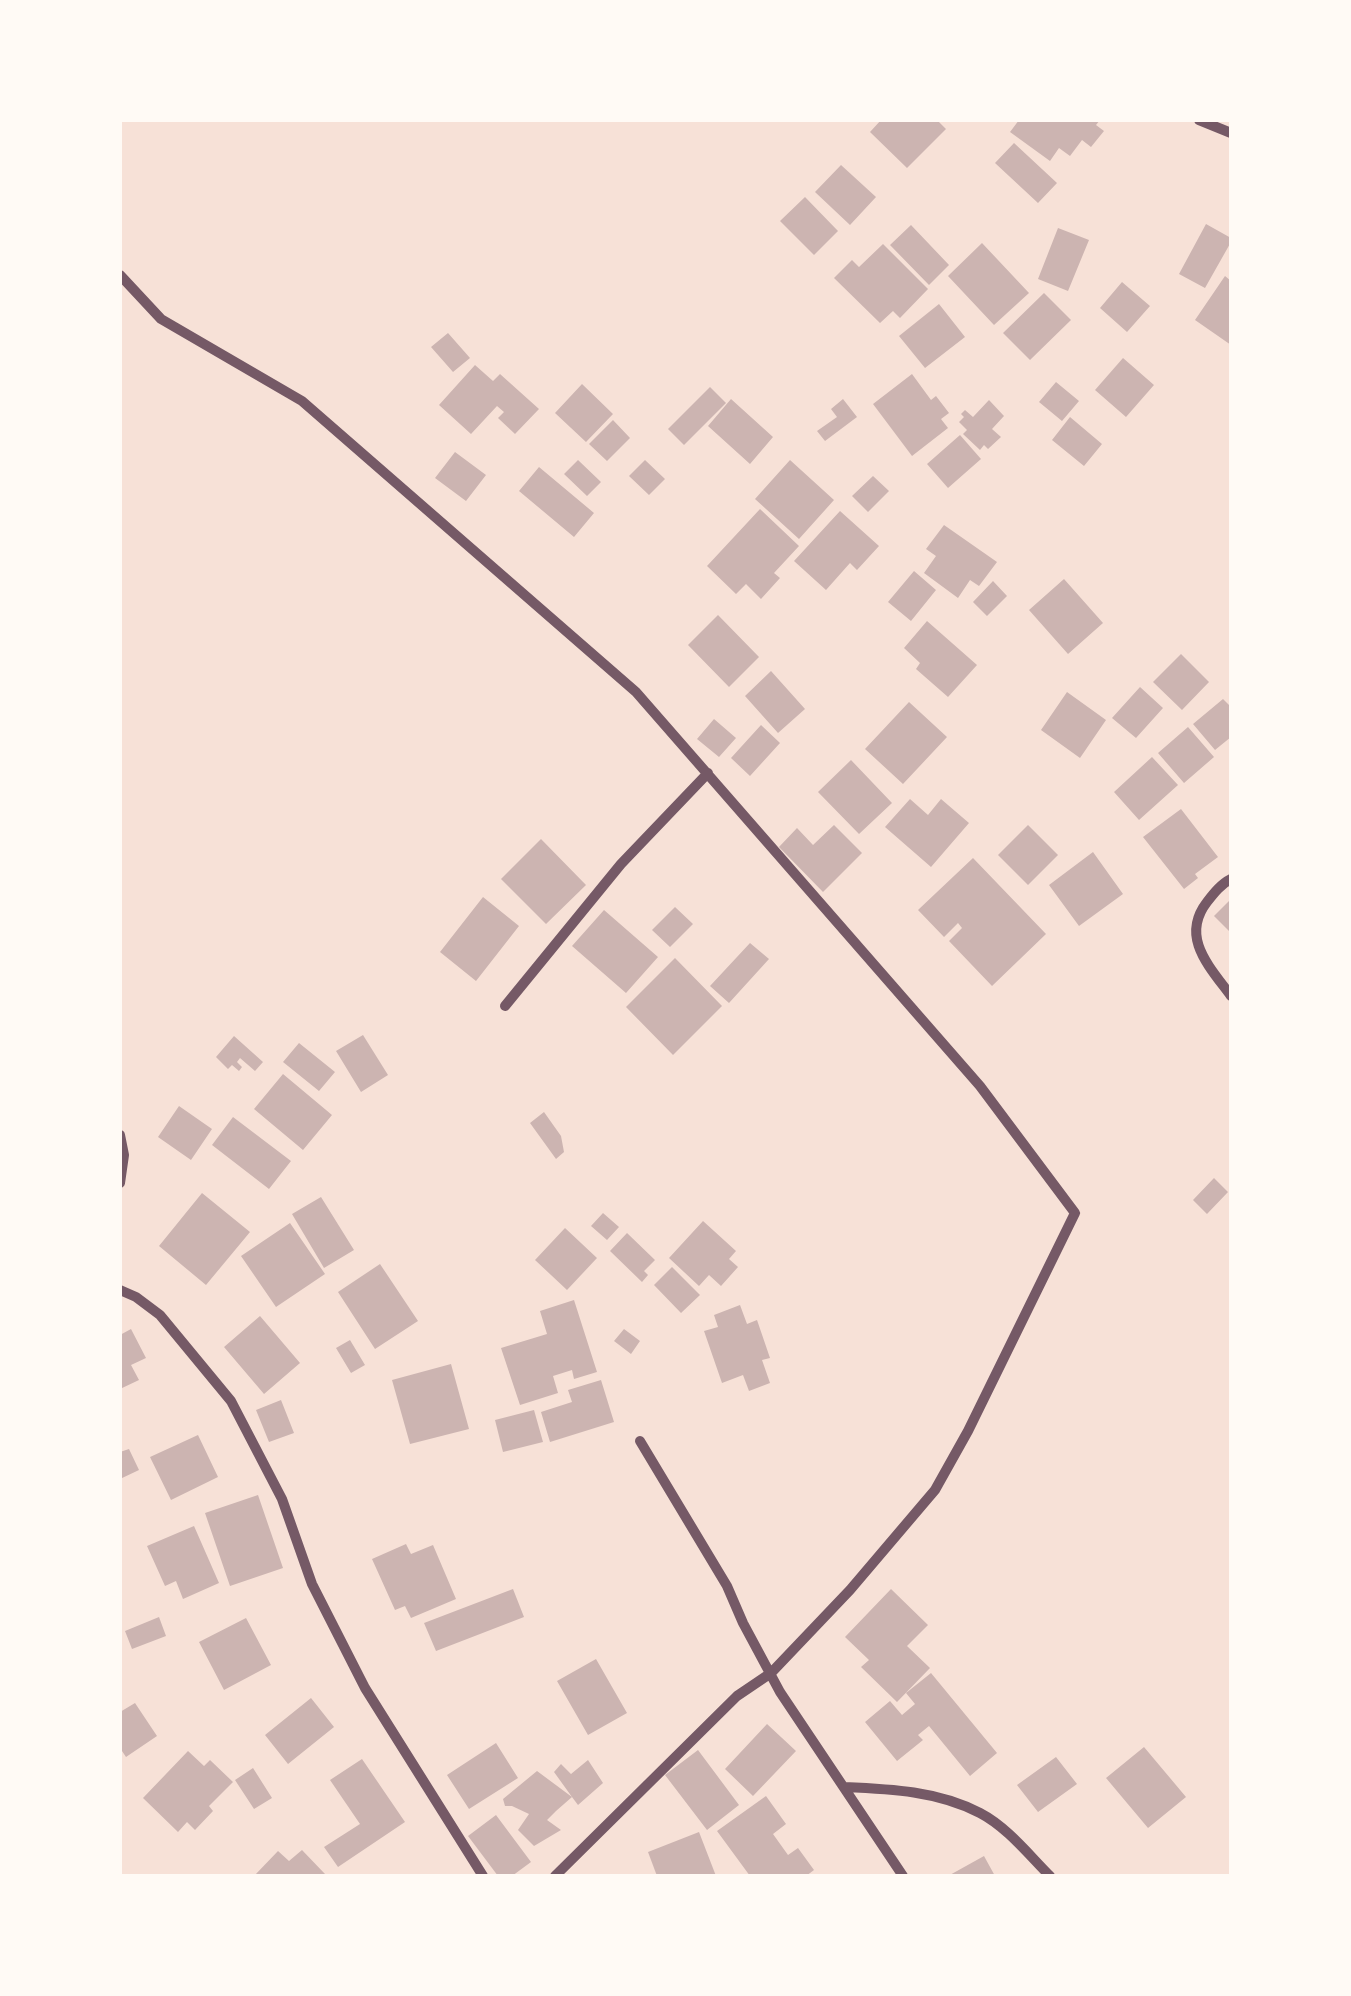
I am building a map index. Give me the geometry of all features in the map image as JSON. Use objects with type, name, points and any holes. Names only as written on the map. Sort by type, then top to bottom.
[{"type":"street","points":[[1199,120],[1231,133]]},
{"type":"street","points":[[120,275],[161,319],[302,401],[636,692],[980,1086],[1075,1213],[935,1490],[850,1590],[771,1673],[738,1696],[555,1876]]},
{"type":"street","points":[[505,1006],[622,864],[708,772]]},
{"type":"street","points":[[1231,879],[1206,903],[1195,921],[1196,941],[1205,961],[1231,996]]},
{"type":"street","points":[[120,1135],[124,1155],[120,1183]]},
{"type":"street","points":[[120,1290],[160,1315],[231,1401],[282,1499],[312,1584],[365,1688],[483,1876]]},
{"type":"street","points":[[640,1441],[727,1586],[771,1673],[903,1876]]},
{"type":"street","points":[[844,1787],[908,1790],[950,1800],[983,1814],[1050,1876]]},
{"type":"building","points":[[881,120],[937,120],[946,129],[907,168],[870,132]]},
{"type":"building","points":[[1019,120],[1100,120],[1096,125],[1104,131],[1091,147],[1082,140],[1070,156],[1059,148],[1050,161],[1010,132]]},
{"type":"building","points":[[1014,143],[1057,183],[1038,203],[995,163]]},
{"type":"building","points":[[841,165],[876,197],[850,225],[815,192]]},
{"type":"building","points":[[805,197],[838,231],[814,255],[780,221]]},
{"type":"building","points":[[1206,224],[1231,238],[1231,242],[1205,288],[1179,274]]},
{"type":"building","points":[[911,225],[949,265],[929,285],[890,245]]},
{"type":"building","points":[[1058,228],[1089,240],[1068,291],[1038,279]]},
{"type":"building","points":[[982,243],[1029,293],[994,325],[948,276]]},
{"type":"building","points":[[883,244],[928,289],[900,318],[893,311],[880,323],[834,278],[852,260],[859,267]]},
{"type":"building","points":[[1225,276],[1231,281],[1231,345],[1195,320]]},
{"type":"building","points":[[1122,282],[1150,306],[1127,332],[1100,308]]},
{"type":"building","points":[[1044,293],[1071,320],[1030,360],[1003,333]]},
{"type":"building","points":[[939,304],[965,337],[925,368],[899,336]]},
{"type":"building","points":[[448,333],[470,358],[453,372],[431,347]]},
{"type":"building","points":[[1123,358],[1154,385],[1126,417],[1095,390]]},
{"type":"building","points":[[475,365],[493,381],[500,374],[539,409],[515,434],[498,418],[504,412],[497,406],[471,434],[439,405]]},
{"type":"building","points":[[912,374],[931,400],[936,396],[949,413],[941,419],[948,428],[912,456],[873,404]]},
{"type":"building","points":[[1056,382],[1079,401],[1062,421],[1039,402]]},
{"type":"building","points":[[582,384],[613,414],[586,442],[555,413]]},
{"type":"building","points":[[710,387],[726,403],[684,445],[668,429]]},
{"type":"building","points":[[731,399],[773,437],[750,464],[708,426]]},
{"type":"building","points":[[843,399],[857,417],[825,441],[817,431],[837,417],[831,409]]},
{"type":"building","points":[[989,400],[1004,416],[992,429],[1001,437],[988,449],[984,445],[980,450],[963,434],[967,430],[959,422],[965,410],[973,417]]},
{"type":"building","points":[[1070,417],[1102,444],[1084,466],[1052,440]]},
{"type":"building","points":[[613,420],[630,438],[607,461],[589,444]]},
{"type":"building","points":[[960,435],[981,459],[948,488],[927,464]]},
{"type":"building","points":[[455,452],[486,475],[466,501],[435,478]]},
{"type":"building","points":[[578,460],[601,482],[587,496],[564,474]]},
{"type":"building","points":[[645,460],[665,479],[649,495],[629,476]]},
{"type":"building","points":[[790,460],[834,500],[799,539],[755,499]]},
{"type":"building","points":[[539,467],[594,513],[574,537],[519,491]]},
{"type":"building","points":[[873,476],[889,491],[868,512],[852,496]]},
{"type":"building","points":[[760,509],[799,546],[774,573],[780,578],[761,599],[746,584],[736,594],[707,566]]},
{"type":"building","points":[[840,511],[879,546],[857,570],[850,563],[826,590],[794,561]]},
{"type":"building","points":[[944,525],[997,562],[979,586],[970,580],[958,598],[924,573],[936,556],[926,549]]},
{"type":"building","points":[[914,571],[936,590],[911,621],[888,602]]},
{"type":"building","points":[[1064,579],[1103,623],[1068,654],[1029,610]]},
{"type":"building","points":[[993,581],[1007,596],[987,616],[973,602]]},
{"type":"building","points":[[718,615],[759,657],[729,687],[688,645]]},
{"type":"building","points":[[927,621],[977,665],[948,697],[916,669],[920,663],[904,648]]},
{"type":"building","points":[[1181,654],[1209,682],[1182,710],[1153,682]]},
{"type":"building","points":[[771,671],[805,709],[778,733],[745,696]]},
{"type":"building","points":[[1140,687],[1163,708],[1136,738],[1112,718]]},
{"type":"building","points":[[1067,692],[1106,720],[1080,758],[1041,730]]},
{"type":"building","points":[[1223,699],[1231,707],[1231,737],[1215,750],[1193,724]]},
{"type":"building","points":[[909,702],[947,737],[903,784],[865,749]]},
{"type":"building","points":[[714,719],[736,738],[719,757],[697,739]]},
{"type":"building","points":[[761,725],[780,743],[750,776],[731,758]]},
{"type":"building","points":[[1188,727],[1214,757],[1184,783],[1158,753]]},
{"type":"building","points":[[1152,757],[1178,785],[1139,820],[1114,792]]},
{"type":"building","points":[[851,760],[892,803],[859,834],[818,792]]},
{"type":"building","points":[[910,799],[928,815],[941,799],[969,823],[931,867],[885,827]]},
{"type":"building","points":[[1181,809],[1218,857],[1195,874],[1198,878],[1184,889],[1143,837]]},
{"type":"building","points":[[834,825],[862,853],[823,892],[779,847],[797,828],[813,845]]},
{"type":"building","points":[[1028,825],[1058,855],[1028,885],[998,855]]},
{"type":"building","points":[[541,839],[586,885],[546,924],[501,879]]},
{"type":"building","points":[[1093,852],[1123,894],[1079,926],[1049,885]]},
{"type":"building","points":[[973,858],[1046,934],[992,986],[949,941],[962,928],[958,923],[944,937],[918,910]]},
{"type":"building","points":[[483,897],[519,926],[476,981],[440,952]]},
{"type":"building","points":[[1231,899],[1231,933],[1214,916]]},
{"type":"building","points":[[675,907],[693,924],[670,947],[652,930]]},
{"type":"building","points":[[604,910],[658,957],[626,993],[572,946]]},
{"type":"building","points":[[750,943],[769,959],[729,1003],[710,986]]},
{"type":"building","points":[[675,958],[722,1006],[673,1055],[626,1007]]},
{"type":"building","points":[[363,1035],[388,1075],[361,1092],[336,1051]]},
{"type":"building","points":[[234,1036],[263,1062],[255,1071],[240,1058],[239,1071],[232,1065],[228,1069],[216,1057]]},
{"type":"building","points":[[299,1043],[335,1072],[319,1091],[283,1062]]},
{"type":"building","points":[[283,1074],[332,1115],[303,1150],[254,1109]]},
{"type":"building","points":[[179,1106],[212,1129],[191,1160],[158,1137]]},
{"type":"building","points":[[544,1112],[561,1136],[564,1152],[556,1159],[530,1123]]},
{"type":"building","points":[[233,1117],[291,1161],[269,1189],[212,1145]]},
{"type":"building","points":[[1214,1178],[1228,1192],[1207,1214],[1193,1200]]},
{"type":"building","points":[[202,1193],[250,1232],[206,1285],[159,1246]]},
{"type":"building","points":[[321,1197],[354,1250],[324,1268],[292,1214]]},
{"type":"building","points":[[603,1213],[619,1227],[607,1240],[591,1226]]},
{"type":"building","points":[[703,1221],[736,1251],[729,1259],[738,1267],[721,1286],[709,1275],[699,1286],[669,1258]]},
{"type":"building","points":[[290,1223],[325,1274],[276,1307],[241,1256]]},
{"type":"building","points":[[565,1228],[597,1258],[567,1290],[535,1260]]},
{"type":"building","points":[[627,1233],[655,1260],[644,1271],[648,1275],[642,1282],[610,1251]]},
{"type":"building","points":[[380,1264],[418,1321],[375,1349],[338,1292]]},
{"type":"building","points":[[672,1267],[700,1295],[681,1313],[654,1285]]},
{"type":"building","points":[[574,1300],[597,1372],[574,1379],[572,1370],[553,1376],[558,1393],[520,1405],[501,1348],[547,1334],[540,1311]]},
{"type":"building","points":[[740,1305],[747,1324],[757,1320],[770,1358],[762,1360],[770,1383],[749,1391],[743,1375],[722,1383],[704,1331],[718,1327],[714,1315]]},
{"type":"building","points":[[260,1316],[300,1363],[264,1394],[224,1347]]},
{"type":"building","points":[[131,1329],[146,1358],[131,1365],[139,1380],[120,1389],[120,1335]]},
{"type":"building","points":[[624,1329],[640,1341],[631,1354],[614,1341]]},
{"type":"building","points":[[350,1340],[365,1365],[351,1373],[336,1348]]},
{"type":"building","points":[[451,1364],[469,1429],[410,1444],[392,1380]]},
{"type":"building","points":[[601,1380],[614,1422],[550,1442],[541,1412],[572,1402],[568,1390]]},
{"type":"building","points":[[281,1400],[294,1433],[269,1442],[256,1410]]},
{"type":"building","points":[[534,1410],[543,1442],[503,1452],[495,1420]]},
{"type":"building","points":[[198,1435],[218,1477],[171,1500],[150,1457]]},
{"type":"building","points":[[129,1449],[139,1470],[120,1479],[120,1452]]},
{"type":"building","points":[[258,1495],[283,1568],[230,1586],[205,1513]]},
{"type":"building","points":[[194,1526],[219,1583],[183,1599],[176,1581],[165,1586],[147,1546]]},
{"type":"building","points":[[406,1544],[411,1554],[433,1545],[456,1599],[411,1618],[405,1606],[395,1610],[372,1559]]},
{"type":"building","points":[[513,1589],[524,1617],[436,1651],[424,1623]]},
{"type":"building","points":[[891,1589],[928,1625],[907,1646],[930,1668],[897,1702],[861,1667],[869,1660],[845,1637]]},
{"type":"building","points":[[159,1617],[166,1636],[132,1649],[125,1631]]},
{"type":"building","points":[[246,1618],[271,1665],[224,1690],[199,1642]]},
{"type":"building","points":[[596,1659],[627,1713],[588,1735],[557,1681]]},
{"type":"building","points":[[931,1673],[997,1753],[970,1776],[929,1726],[918,1735],[923,1740],[897,1761],[865,1722],[890,1701],[902,1715],[915,1704],[906,1693]]},
{"type":"building","points":[[311,1698],[334,1727],[288,1764],[265,1735]]},
{"type":"building","points":[[135,1703],[157,1736],[126,1757],[120,1748],[120,1712]]},
{"type":"building","points":[[767,1724],[796,1751],[753,1796],[725,1769]]},
{"type":"building","points":[[496,1743],[518,1778],[469,1809],[447,1775]]},
{"type":"building","points":[[1144,1747],[1186,1797],[1148,1828],[1106,1778]]},
{"type":"building","points":[[698,1750],[739,1805],[707,1830],[665,1775]]},
{"type":"building","points":[[188,1751],[204,1766],[210,1760],[233,1782],[209,1806],[213,1811],[195,1830],[187,1822],[178,1832],[143,1798]]},
{"type":"building","points":[[1056,1757],[1077,1784],[1038,1812],[1017,1785]]},
{"type":"building","points":[[362,1759],[405,1822],[338,1867],[324,1847],[360,1824],[330,1780]]},
{"type":"building","points":[[588,1760],[603,1783],[578,1805],[554,1772],[561,1764],[571,1774]]},
{"type":"building","points":[[253,1768],[272,1798],[254,1809],[235,1780]]},
{"type":"building","points":[[537,1771],[572,1797],[547,1820],[561,1830],[534,1846],[518,1830],[529,1814],[505,1806],[503,1799]]},
{"type":"building","points":[[766,1796],[786,1824],[773,1834],[788,1855],[798,1848],[814,1870],[806,1876],[750,1876],[717,1831]]},
{"type":"building","points":[[496,1815],[531,1862],[512,1876],[498,1876],[468,1836]]},
{"type":"building","points":[[699,1832],[716,1876],[657,1876],[648,1852]]},
{"type":"building","points":[[302,1850],[323,1876],[254,1876],[278,1851],[289,1861]]},
{"type":"building","points":[[984,1856],[995,1876],[948,1876]]}]
